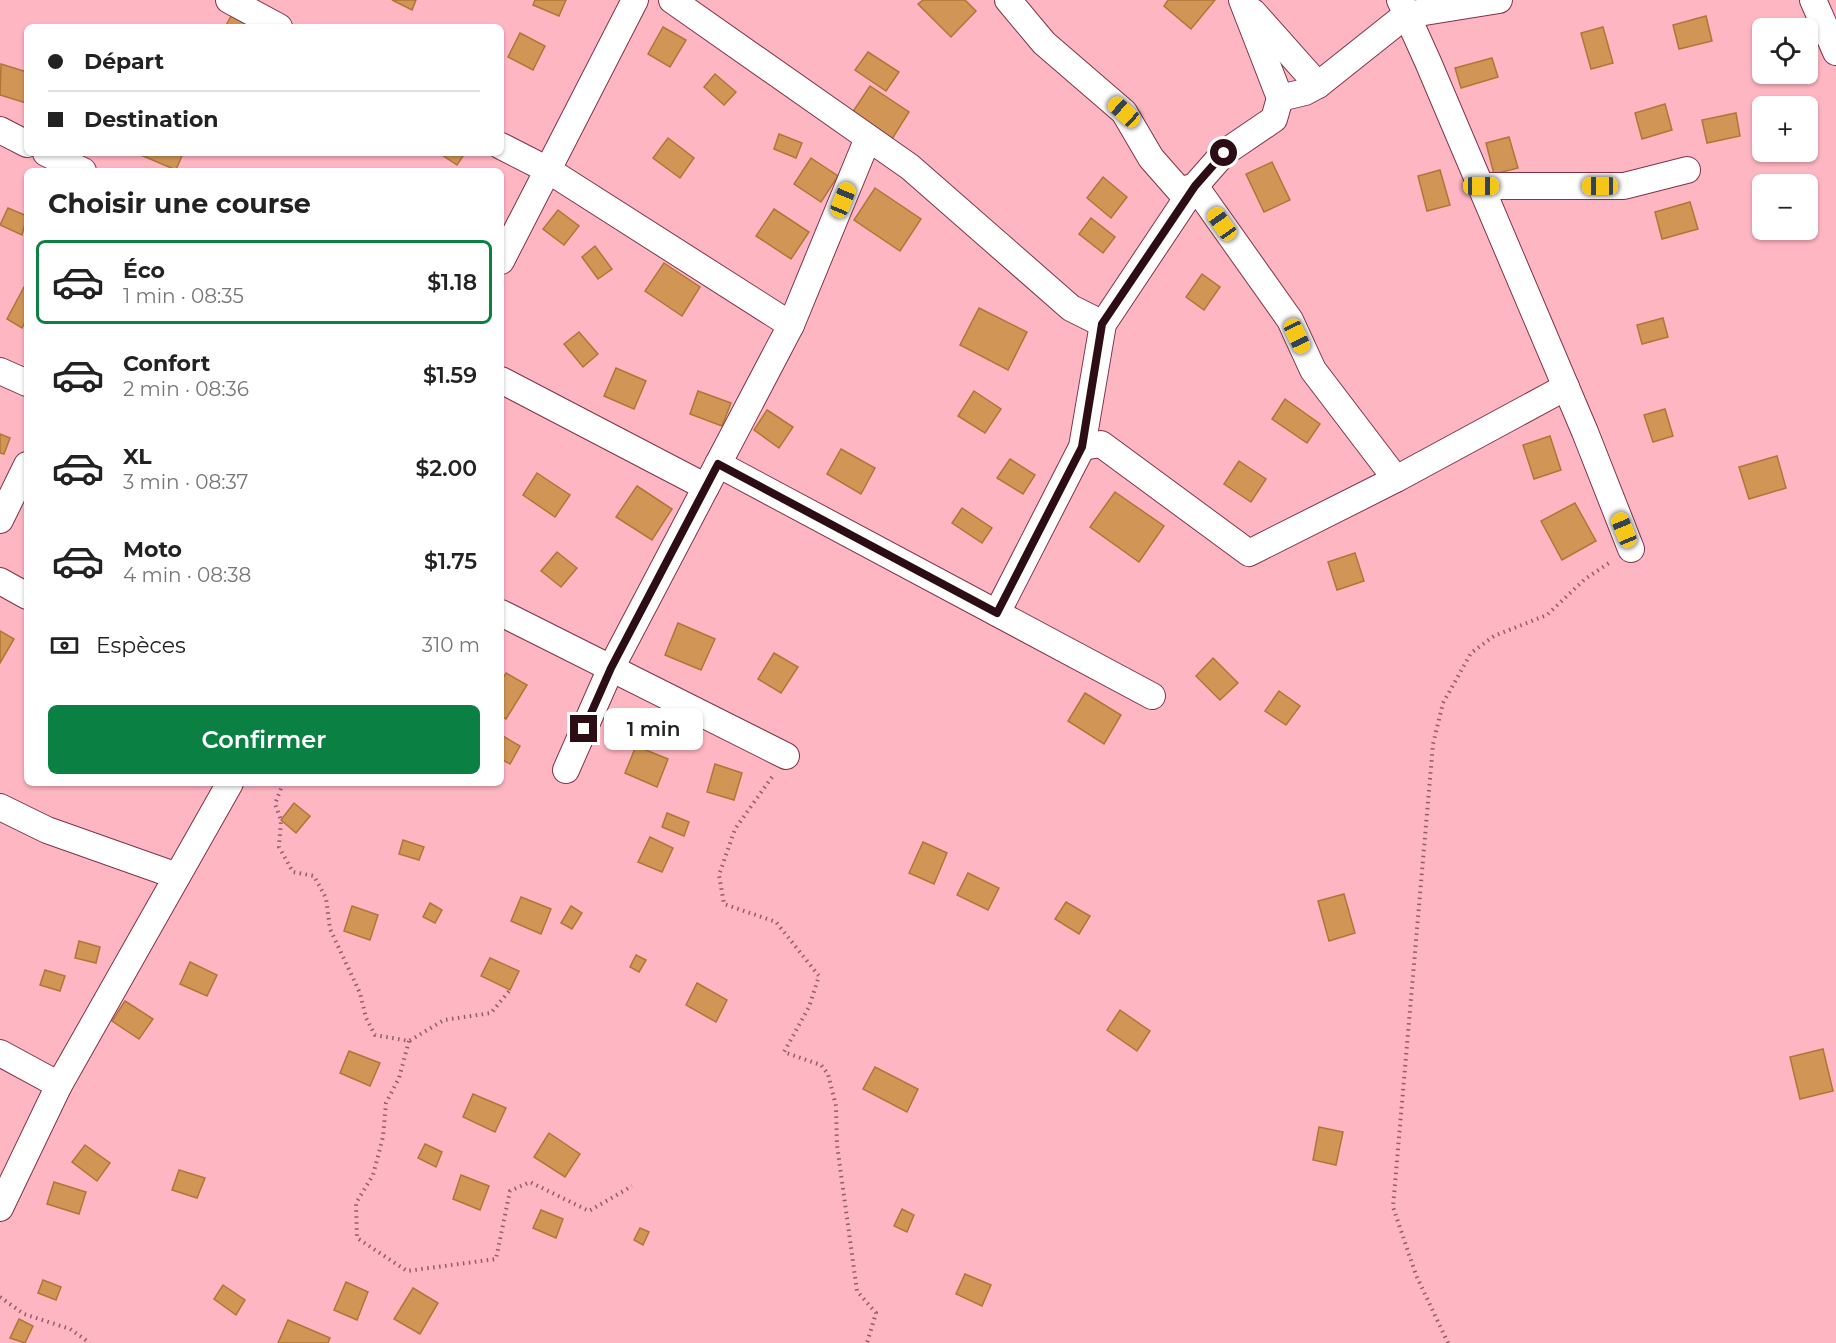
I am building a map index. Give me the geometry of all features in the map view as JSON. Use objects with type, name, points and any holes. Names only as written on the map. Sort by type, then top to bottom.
[{"type":"street","points":[[229,0],[273,24]]},
{"type":"street","points":[[504,255],[635,0]]},
{"type":"street","points":[[672,0],[910,168],[1071,308],[1102,324]]},
{"type":"street","points":[[1008,0],[1044,43],[1124,112],[1151,158],[1180,191],[1195,186]]},
{"type":"street","points":[[1242,0],[1318,85]]},
{"type":"street","points":[[997,613],[1082,447],[1102,324],[1195,186],[1224,153],[1274,119],[1280,98],[1242,0]]},
{"type":"street","points":[[1280,98],[1305,92],[1318,85],[1403,7],[1499,0]]},
{"type":"street","points":[[1813,0],[1836,52]]},
{"type":"street","points":[[1403,7],[1566,387],[1631,549]]},
{"type":"street","points":[[0,130],[24,142]]},
{"type":"street","points":[[566,770],[611,668],[791,325],[868,138]]},
{"type":"street","points":[[504,148],[548,170],[791,325]]},
{"type":"street","points":[[52,156],[77,168]]},
{"type":"street","points":[[1481,186],[1624,186],[1687,170]]},
{"type":"street","points":[[1195,186],[1290,320],[1313,370],[1396,479]]},
{"type":"street","points":[[0,371],[24,383]]},
{"type":"street","points":[[504,382],[706,487]]},
{"type":"street","points":[[1082,447],[1101,444],[1249,553],[1396,479],[1566,387]]},
{"type":"street","points":[[718,464],[1152,696]]},
{"type":"street","points":[[0,520],[24,471]]},
{"type":"street","points":[[0,581],[24,594]]},
{"type":"street","points":[[504,614],[786,756]]},
{"type":"street","points":[[0,1208],[59,1085],[228,786]]},
{"type":"street","points":[[0,807],[47,830],[177,876]]},
{"type":"street","points":[[0,1053],[59,1085]]},
{"type":"path","points":[[1448,1343],[1416,1275],[1393,1207],[1433,744],[1443,703],[1472,653],[1494,636],[1547,615],[1585,579],[1631,549]]},
{"type":"path","points":[[786,756],[735,829],[719,875],[724,904],[776,922],[819,976],[809,1007],[784,1052],[820,1065],[828,1074],[836,1106],[837,1144],[857,1291],[876,1313],[867,1343]]},
{"type":"path","points":[[282,786],[275,804],[280,820],[279,847],[293,872],[314,876],[326,898],[330,929],[360,993],[366,1018],[375,1035],[409,1041],[444,1020],[491,1012],[510,990]]},
{"type":"path","points":[[409,1041],[399,1078],[386,1103],[382,1137],[373,1175],[356,1203],[357,1238],[407,1270],[496,1259],[510,1191],[530,1182],[589,1211],[632,1186]]},
{"type":"path","points":[[0,1297],[24,1314],[70,1329],[90,1343]]},
{"type":"building","points":[[392,0],[416,0],[412,10]]},
{"type":"building","points":[[535,0],[566,0],[559,16],[533,5]]},
{"type":"building","points":[[923,0],[965,0],[976,11],[951,37],[918,4]]},
{"type":"building","points":[[1168,0],[1215,0],[1191,29],[1164,6]]},
{"type":"building","points":[[234,11],[258,24],[227,24]]},
{"type":"building","points":[[1706,16],[1712,41],[1679,49],[1673,25]]},
{"type":"building","points":[[663,27],[686,40],[670,67],[648,54]]},
{"type":"building","points":[[1603,27],[1613,63],[1591,69],[1581,33]]},
{"type":"building","points":[[520,33],[545,46],[533,70],[508,57]]},
{"type":"building","points":[[868,52],[899,72],[886,91],[855,70]]},
{"type":"building","points":[[1492,58],[1498,77],[1461,88],[1455,68]]},
{"type":"building","points":[[1,64],[24,71],[24,102],[0,95]]},
{"type":"building","points":[[715,74],[736,92],[724,105],[704,87]]},
{"type":"building","points":[[870,86],[909,112],[892,139],[852,113]]},
{"type":"building","points":[[1665,104],[1672,130],[1642,139],[1635,113]]},
{"type":"building","points":[[1736,113],[1740,136],[1707,143],[1702,120]]},
{"type":"building","points":[[779,134],[802,143],[796,158],[774,149]]},
{"type":"building","points":[[1509,137],[1518,168],[1494,174],[1486,143]]},
{"type":"building","points":[[668,138],[694,158],[680,178],[653,158]]},
{"type":"building","points":[[143,156],[182,156],[177,168],[171,168]]},
{"type":"building","points":[[444,156],[463,156],[457,165]]},
{"type":"building","points":[[811,158],[838,176],[821,202],[794,184]]},
{"type":"building","points":[[1272,162],[1290,200],[1264,212],[1246,174]]},
{"type":"building","points":[[1440,170],[1450,205],[1427,211],[1418,176]]},
{"type":"building","points":[[1103,177],[1127,197],[1111,218],[1087,198]]},
{"type":"building","points":[[875,188],[921,219],[900,251],[854,220]]},
{"type":"building","points":[[1690,202],[1698,229],[1662,239],[1655,212]]},
{"type":"building","points":[[8,208],[24,215],[22,235],[0,225]]},
{"type":"building","points":[[774,209],[809,232],[791,259],[756,236]]},
{"type":"building","points":[[558,210],[579,226],[564,245],[543,229]]},
{"type":"building","points":[[1091,218],[1115,237],[1103,253],[1079,234]]},
{"type":"building","points":[[595,246],[612,269],[598,279],[582,257]]},
{"type":"building","points":[[664,263],[700,287],[682,316],[645,291]]},
{"type":"building","points":[[1202,274],[1220,287],[1204,310],[1186,297]]},
{"type":"building","points":[[24,287],[24,324],[22,328],[7,319]]},
{"type":"building","points":[[979,308],[1027,332],[1008,370],[960,345]]},
{"type":"building","points":[[1663,318],[1668,337],[1642,344],[1637,325]]},
{"type":"building","points":[[579,332],[598,354],[583,367],[564,344]]},
{"type":"building","points":[[616,368],[646,381],[634,409],[604,396]]},
{"type":"building","points":[[698,391],[731,403],[722,426],[690,414]]},
{"type":"building","points":[[974,391],[1001,409],[985,433],[958,416]]},
{"type":"building","points":[[1285,399],[1320,424],[1307,443],[1272,419]]},
{"type":"building","points":[[1665,409],[1673,436],[1653,442],[1644,415]]},
{"type":"building","points":[[767,410],[793,427],[779,448],[754,430]]},
{"type":"building","points":[[0,434],[10,438],[4,454],[0,453]]},
{"type":"building","points":[[1550,436],[1561,470],[1534,479],[1523,445]]},
{"type":"building","points":[[841,449],[875,468],[861,494],[827,474]]},
{"type":"building","points":[[1777,456],[1786,488],[1749,499],[1739,467]]},
{"type":"building","points":[[1010,459],[1035,475],[1023,494],[997,478]]},
{"type":"building","points":[[1239,461],[1266,479],[1251,502],[1224,484]]},
{"type":"building","points":[[537,473],[570,495],[555,517],[523,495]]},
{"type":"building","points":[[637,486],[672,509],[652,540],[616,517]]},
{"type":"building","points":[[1115,492],[1164,526],[1139,562],[1090,527]]},
{"type":"building","points":[[1575,503],[1596,541],[1562,560],[1541,521]]},
{"type":"building","points":[[962,508],[992,528],[982,543],[952,523]]},
{"type":"building","points":[[557,552],[577,568],[561,587],[541,571]]},
{"type":"building","points":[[1355,553],[1364,581],[1337,590],[1328,562]]},
{"type":"building","points":[[678,623],[715,639],[701,670],[665,655]]},
{"type":"building","points":[[0,631],[14,639],[0,663]]},
{"type":"building","points":[[774,653],[798,667],[781,693],[758,679]]},
{"type":"building","points":[[1213,658],[1238,683],[1220,700],[1196,676]]},
{"type":"building","points":[[506,673],[527,685],[506,719],[504,718],[504,677]]},
{"type":"building","points":[[1279,691],[1300,706],[1286,725],[1265,711]]},
{"type":"building","points":[[1085,693],[1121,715],[1104,744],[1068,721]]},
{"type":"building","points":[[504,737],[520,746],[510,764],[504,761]]},
{"type":"building","points":[[636,746],[668,759],[657,787],[625,773]]},
{"type":"building","points":[[715,764],[742,773],[734,800],[707,792]]},
{"type":"building","points":[[294,803],[310,816],[296,833],[281,820]]},
{"type":"building","points":[[667,813],[689,822],[684,836],[662,827]]},
{"type":"building","points":[[650,837],[673,848],[662,872],[638,862]]},
{"type":"building","points":[[403,840],[424,847],[419,860],[399,854]]},
{"type":"building","points":[[923,842],[947,853],[934,884],[909,873]]},
{"type":"building","points":[[968,873],[999,888],[988,910],[957,895]]},
{"type":"building","points":[[1344,894],[1355,933],[1329,941],[1318,901]]},
{"type":"building","points":[[521,897],[551,909],[541,934],[511,921]]},
{"type":"building","points":[[1066,902],[1090,916],[1079,934],[1055,919]]},
{"type":"building","points":[[430,903],[442,910],[435,923],[423,917]]},
{"type":"building","points":[[352,906],[378,915],[370,940],[344,931]]},
{"type":"building","points":[[571,906],[582,913],[572,929],[561,923]]},
{"type":"building","points":[[79,941],[100,947],[96,963],[75,958]]},
{"type":"building","points":[[636,955],[646,960],[639,972],[630,967]]},
{"type":"building","points":[[490,958],[519,971],[510,990],[481,976]]},
{"type":"building","points":[[190,962],[217,975],[207,996],[180,984]]},
{"type":"building","points":[[45,970],[65,976],[60,991],[40,985]]},
{"type":"building","points":[[697,983],[727,1000],[716,1022],[686,1005]]},
{"type":"building","points":[[125,1001],[153,1019],[139,1039],[112,1021]]},
{"type":"building","points":[[1120,1010],[1150,1031],[1137,1051],[1107,1030]]},
{"type":"building","points":[[1823,1049],[1833,1091],[1800,1099],[1790,1057]]},
{"type":"building","points":[[349,1051],[380,1063],[370,1086],[340,1073]]},
{"type":"building","points":[[875,1067],[918,1089],[907,1112],[863,1089]]},
{"type":"building","points":[[473,1094],[506,1108],[495,1132],[463,1117]]},
{"type":"building","points":[[1319,1127],[1343,1132],[1336,1165],[1313,1160]]},
{"type":"building","points":[[549,1133],[580,1154],[565,1177],[534,1157]]},
{"type":"building","points":[[425,1144],[442,1152],[436,1167],[418,1158]]},
{"type":"building","points":[[85,1145],[110,1163],[97,1181],[72,1162]]},
{"type":"building","points":[[179,1170],[205,1178],[197,1198],[172,1190]]},
{"type":"building","points":[[461,1175],[489,1186],[480,1210],[453,1199]]},
{"type":"building","points":[[54,1182],[86,1192],[79,1214],[47,1204]]},
{"type":"building","points":[[902,1209],[914,1215],[907,1232],[894,1226]]},
{"type":"building","points":[[541,1210],[563,1219],[556,1238],[533,1228]]},
{"type":"building","points":[[640,1228],[649,1232],[643,1245],[634,1240]]},
{"type":"building","points":[[965,1274],[991,1285],[982,1306],[956,1294]]},
{"type":"building","points":[[43,1280],[61,1287],[56,1300],[38,1293]]},
{"type":"building","points":[[346,1282],[368,1292],[357,1320],[334,1310]]},
{"type":"building","points":[[223,1285],[245,1300],[236,1315],[214,1299]]},
{"type":"building","points":[[413,1288],[438,1303],[420,1334],[394,1319]]},
{"type":"building","points":[[19,1319],[33,1326],[25,1343],[10,1338]]},
{"type":"building","points":[[288,1320],[330,1338],[328,1343],[278,1343]]},
{"type":"route","points":[[584,729],[611,668],[718,464],[997,613],[1082,447],[1102,324],[1195,186],[1224,153]]}]
